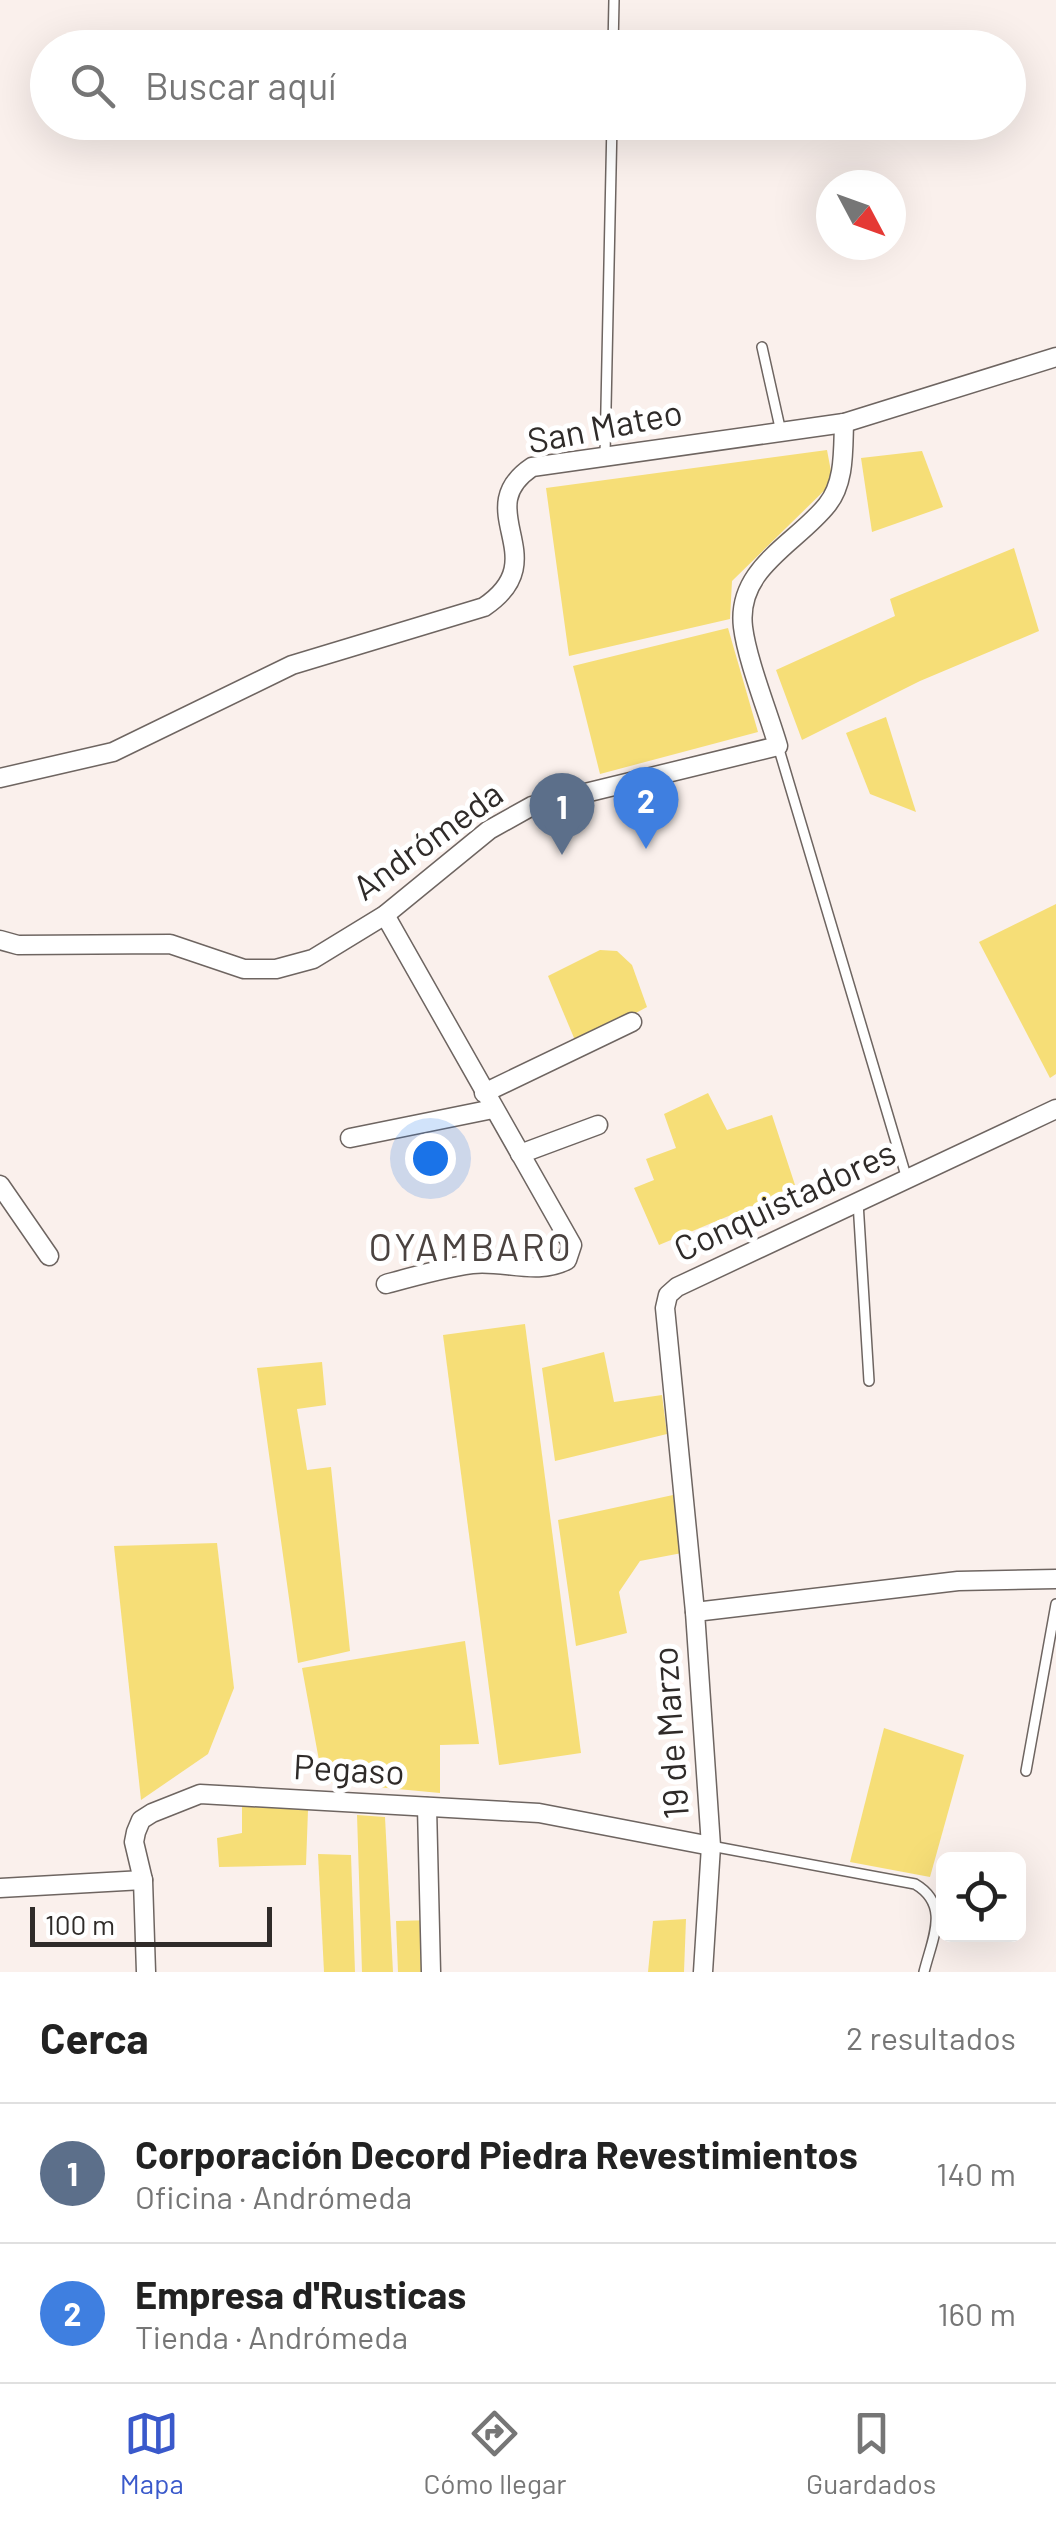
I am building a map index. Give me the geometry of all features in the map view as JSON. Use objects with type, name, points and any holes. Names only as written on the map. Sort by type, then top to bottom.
[{"type":"street","name":"San Mateo","points":[[0,778],[113,752],[292,665],[484,607],[500,596],[514,578],[516,554],[508,499],[514,480],[532,467],[844,423],[1056,358]]},
{"type":"street","points":[[778,746],[743,626],[745,596],[756,574],[829,504],[842,472],[844,423]]},
{"type":"street","name":"Andrómeda","points":[[0,940],[18,945],[170,944],[244,969],[276,969],[313,959],[385,915],[490,830],[532,806],[778,746]]},
{"type":"street","points":[[385,915],[572,1245],[567,1260],[555,1267],[477,1263],[386,1284]]},
{"type":"street","points":[[350,1138],[488,1101],[632,1022]]},
{"type":"street","name":"Conquistadores","points":[[696,1612],[665,1308],[668,1295],[678,1286],[1056,1109]]},
{"type":"street","points":[[520,1154],[598,1125]]},
{"type":"street","points":[[0,1185],[49,1256]]},
{"type":"street","name":"19 de Marzo","points":[[703,1972],[710,1846],[696,1612],[958,1581],[1056,1579]]},
{"type":"street","name":"Pegaso","points":[[146,1972],[142,1880],[134,1842],[141,1820],[200,1794],[538,1813],[710,1846]]},
{"type":"street","points":[[427,1807],[432,1972]]},
{"type":"street","points":[[0,1888],[142,1880]]},
{"type":"lane","points":[[614,0],[614,30]]},
{"type":"lane","points":[[605,455],[612,140]]},
{"type":"lane","points":[[762,347],[781,432]]},
{"type":"lane","points":[[778,746],[906,1179]]},
{"type":"lane","points":[[858,1202],[869,1381]]},
{"type":"lane","points":[[1026,1771],[1056,1604]]},
{"type":"lane","points":[[710,1846],[915,1884],[931,1894],[936,1906],[924,1972]]},
{"type":"shaded area","points":[[827,450],[833,482],[732,581],[730,619],[569,656],[546,488]]},
{"type":"shaded area","points":[[922,451],[943,507],[872,532],[861,458]]},
{"type":"shaded area","points":[[1014,548],[1039,631],[920,681],[802,740],[776,670],[895,616],[890,599]]},
{"type":"shaded area","points":[[728,628],[758,732],[600,774],[573,666]]},
{"type":"shaded area","points":[[886,717],[916,812],[870,794],[846,733]]},
{"type":"shaded area","points":[[1056,904],[1056,1074],[1050,1078],[979,942]]},
{"type":"shaded area","points":[[600,950],[617,951],[632,965],[647,1007],[577,1045],[548,976]]},
{"type":"shaded area","points":[[708,1093],[727,1130],[772,1115],[796,1188],[659,1245],[634,1188],[654,1180],[646,1159],[676,1148],[664,1114]]},
{"type":"shaded area","points":[[525,1324],[581,1753],[499,1765],[443,1335]]},
{"type":"shaded area","points":[[604,1352],[614,1402],[662,1395],[667,1434],[555,1461],[542,1368]]},
{"type":"shaded area","points":[[322,1362],[326,1405],[297,1409],[307,1470],[331,1467],[350,1651],[298,1663],[257,1368]]},
{"type":"shaded area","points":[[673,1495],[682,1553],[640,1561],[619,1592],[627,1633],[576,1646],[558,1520]]},
{"type":"shaded area","points":[[217,1543],[234,1688],[208,1754],[141,1800],[114,1546]]},
{"type":"shaded area","points":[[465,1641],[479,1744],[440,1745],[440,1793],[323,1782],[302,1668]]},
{"type":"shaded area","points":[[884,1728],[964,1755],[930,1877],[850,1862]]},
{"type":"shaded area","points":[[242,1806],[308,1810],[306,1865],[219,1867],[217,1838],[242,1833]]},
{"type":"shaded area","points":[[357,1815],[385,1817],[393,1972],[362,1972]]},
{"type":"shaded area","points":[[318,1854],[351,1855],[355,1972],[324,1972]]},
{"type":"shaded area","points":[[686,1919],[684,1972],[648,1972],[653,1921]]},
{"type":"shaded area","points":[[433,1920],[436,1972],[398,1972],[396,1921]]},
{"type":"place","name":"Empresa d'Rusticas","points":[[646,849]]},
{"type":"place","name":"Corporación Decord Piedra Revestimientos","points":[[562,855]]},
{"type":"district","name":"OYAMBARO","points":[[471,1248]]}]
